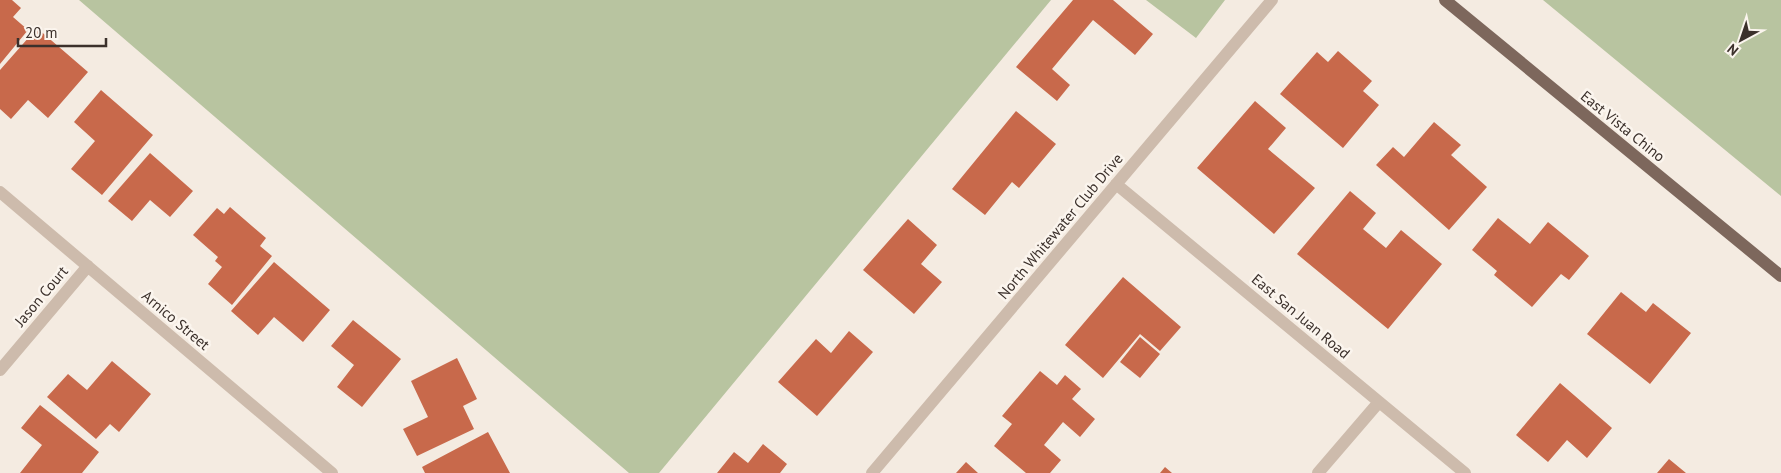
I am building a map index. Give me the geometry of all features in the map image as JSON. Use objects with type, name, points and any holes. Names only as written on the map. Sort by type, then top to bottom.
[{"type":"main road","name":"East Vista Chino","points":[[1445,0],[1781,276]]},
{"type":"street","name":"North Whitewater Club Drive","points":[[872,473],[1272,0]]},
{"type":"street","name":"East San Juan Road","points":[[1116,184],[1465,473]]},
{"type":"street","name":"Arnico Street","points":[[0,192],[332,473]]},
{"type":"street","name":"Jason Court","points":[[0,370],[88,266]]},
{"type":"street","points":[[1318,473],[1379,402]]},
{"type":"green space","points":[[79,0],[1051,0],[659,473],[629,473]]},
{"type":"green space","points":[[1146,0],[1225,0],[1196,38]]},
{"type":"green space","points":[[1543,0],[1781,0],[1781,196]]},
{"type":"building","points":[[0,0],[12,0],[21,8],[13,17],[28,30],[0,64]]},
{"type":"building","points":[[1073,0],[1113,0],[1153,34],[1135,55],[1093,20],[1052,69],[1070,85],[1057,101],[1016,67]]},
{"type":"building","points":[[37,28],[88,72],[48,118],[28,100],[11,119],[0,109],[0,70]]},
{"type":"building","points":[[1338,51],[1372,81],[1363,91],[1379,105],[1343,148],[1280,94],[1317,52],[1328,62]]},
{"type":"building","points":[[101,90],[153,135],[102,195],[71,169],[95,141],[74,122]]},
{"type":"building","points":[[1255,101],[1286,128],[1268,149],[1315,188],[1274,234],[1197,168]]},
{"type":"building","points":[[1016,111],[1056,144],[1019,188],[1012,182],[985,215],[952,189]]},
{"type":"building","points":[[1434,122],[1461,145],[1451,155],[1487,187],[1449,230],[1376,165],[1393,147],[1404,157]]},
{"type":"building","points":[[150,153],[193,191],[170,217],[150,200],[132,221],[108,201]]},
{"type":"building","points":[[1350,191],[1376,213],[1363,229],[1386,248],[1401,230],[1442,264],[1388,329],[1297,254]]},
{"type":"building","points":[[230,207],[266,238],[260,246],[272,256],[232,305],[208,284],[222,267],[215,261],[218,257],[193,235],[217,208],[224,214]]},
{"type":"building","points":[[1498,218],[1530,244],[1548,222],[1589,256],[1569,280],[1561,274],[1532,307],[1494,275],[1497,271],[1472,250]]},
{"type":"building","points":[[908,219],[937,245],[921,264],[942,282],[914,314],[863,270]]},
{"type":"building","points":[[274,262],[330,310],[303,342],[274,317],[258,335],[231,311]]},
{"type":"building","points":[[1123,277],[1181,327],[1160,351],[1140,334],[1103,378],[1065,345]]},
{"type":"building","points":[[1621,292],[1646,312],[1653,303],[1691,333],[1650,384],[1587,334]]},
{"type":"building","points":[[353,320],[401,359],[362,407],[337,387],[354,365],[331,346]]},
{"type":"building","points":[[849,331],[873,352],[817,416],[778,382],[816,339],[831,353]]},
{"type":"building","points":[[1140,337],[1160,354],[1140,378],[1120,362]]},
{"type":"building","points":[[457,358],[477,399],[463,406],[474,429],[417,456],[403,429],[428,417],[411,381]]},
{"type":"building","points":[[112,361],[151,394],[119,432],[110,424],[96,439],[47,397],[68,374],[87,390]]},
{"type":"building","points":[[1040,371],[1057,385],[1065,375],[1081,389],[1072,399],[1095,419],[1080,437],[1063,422],[1044,445],[1061,460],[1050,473],[1026,473],[994,446],[1012,424],[1002,416]]},
{"type":"building","points":[[1560,383],[1612,428],[1587,458],[1567,440],[1548,462],[1516,435]]},
{"type":"building","points":[[40,405],[99,452],[82,473],[20,473],[42,445],[21,428]]},
{"type":"building","points":[[488,432],[510,473],[425,473],[422,467]]},
{"type":"building","points":[[763,444],[787,464],[780,473],[717,473],[734,452],[748,463]]},
{"type":"building","points":[[1669,459],[1686,473],[1657,473]]},
{"type":"building","points":[[966,462],[978,473],[956,473]]},
{"type":"building","points":[[1165,467],[1172,473],[1160,473]]}]
